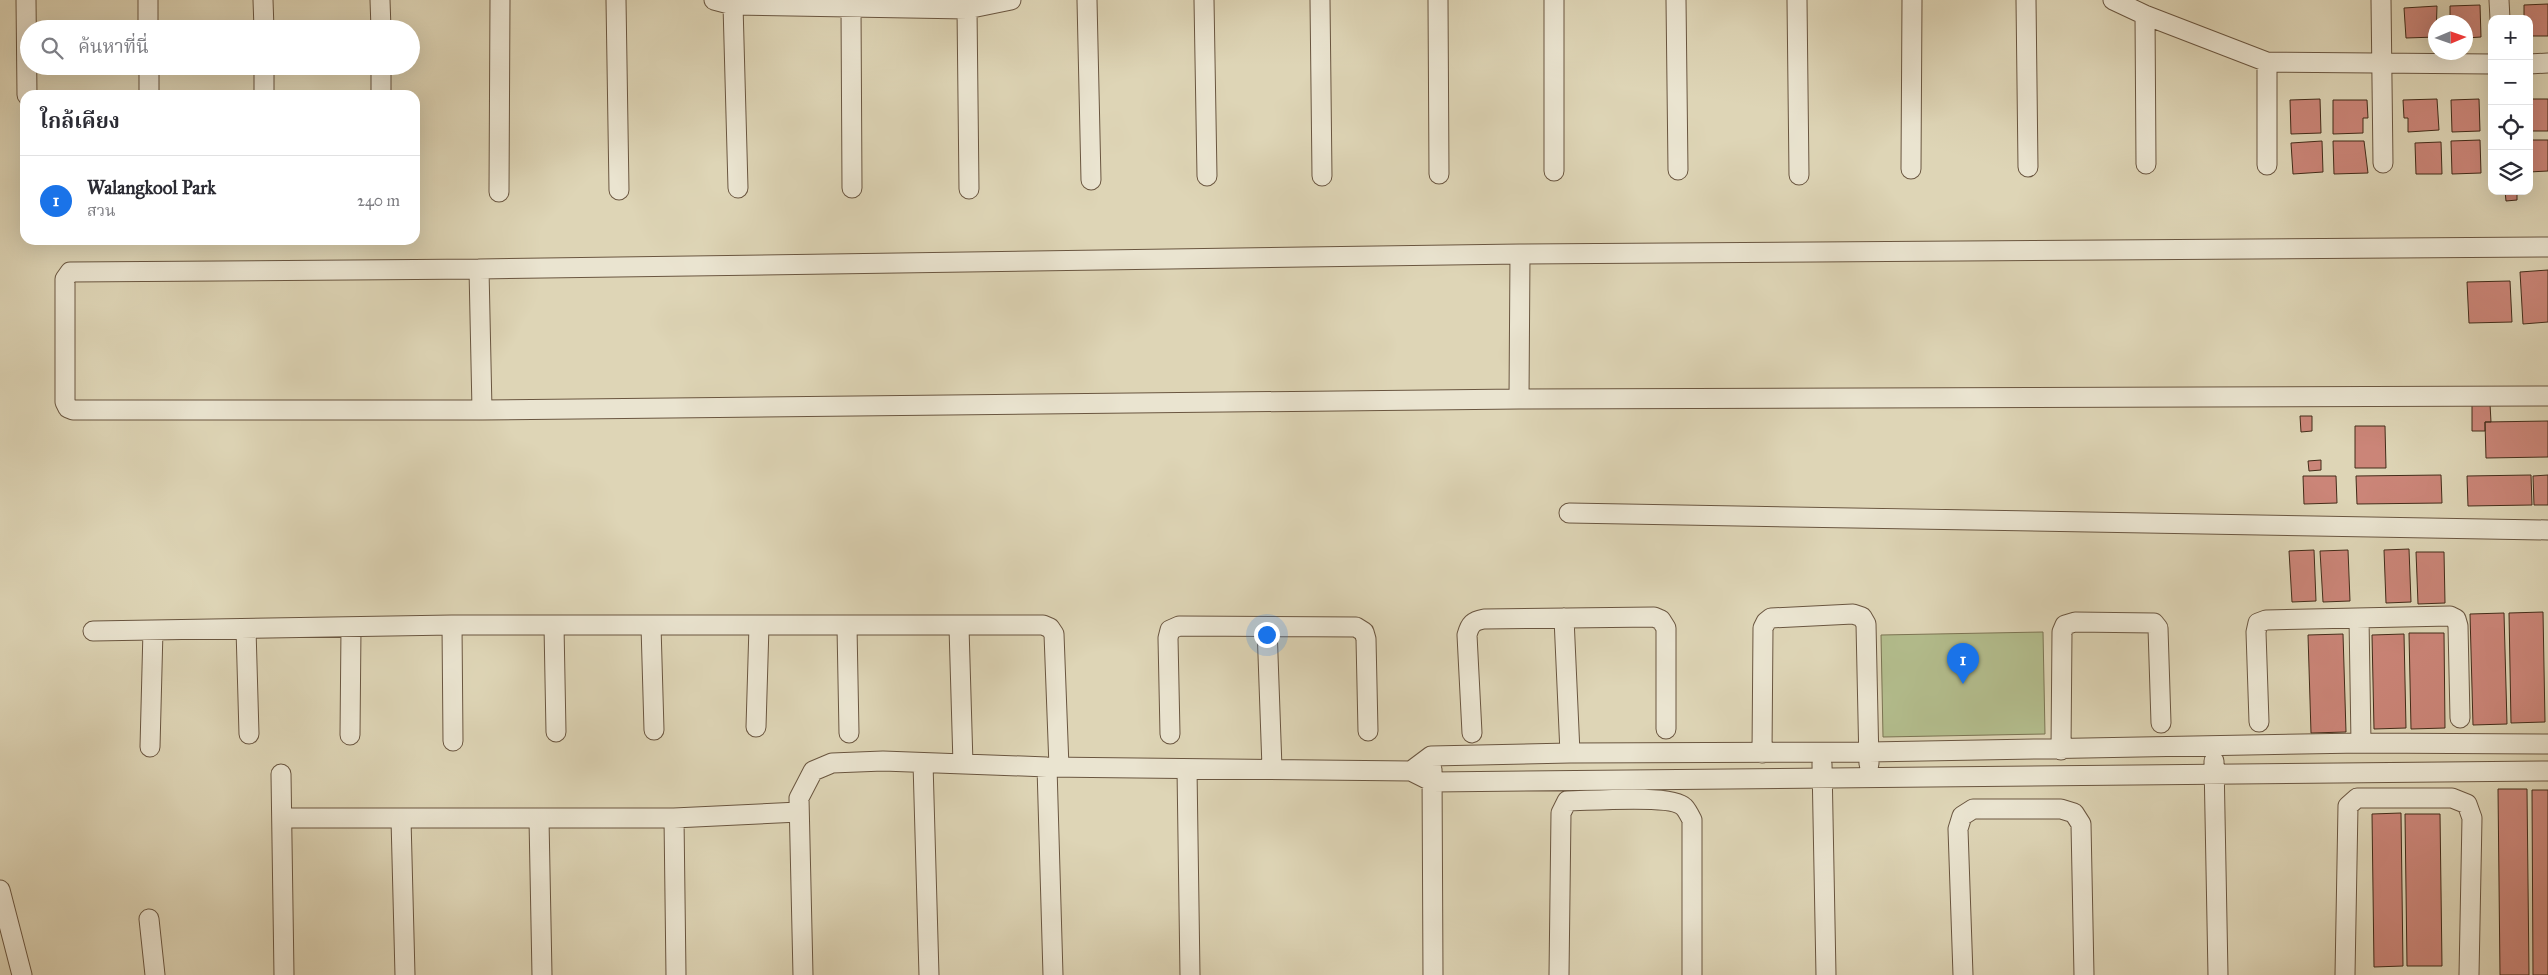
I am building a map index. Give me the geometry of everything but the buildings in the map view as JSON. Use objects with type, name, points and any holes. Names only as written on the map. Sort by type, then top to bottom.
[{"type":"street","points":[[26,0],[26,20]]},
{"type":"street","points":[[148,0],[148,20]]},
{"type":"street","points":[[263,0],[264,20]]},
{"type":"street","points":[[380,0],[381,20]]},
{"type":"street","points":[[500,0],[500,192]]},
{"type":"street","points":[[616,0],[618,190]]},
{"type":"street","points":[[714,0],[733,6],[967,9],[1011,0]]},
{"type":"street","points":[[1087,0],[1090,180]]},
{"type":"street","points":[[1204,0],[1207,176]]},
{"type":"street","points":[[1320,0],[1322,176]]},
{"type":"street","points":[[1438,0],[1440,174]]},
{"type":"street","points":[[1554,0],[1554,171]]},
{"type":"street","points":[[1676,0],[1678,170]]},
{"type":"street","points":[[1797,0],[1799,174]]},
{"type":"street","points":[[1911,169],[1912,0]]},
{"type":"street","points":[[2026,0],[2028,168]]},
{"type":"street","points":[[2113,0],[2145,15],[2268,62],[2488,64]]},
{"type":"street","points":[[2382,0],[2384,164]]},
{"type":"street","points":[[2499,0],[2500,15]]},
{"type":"street","points":[[733,6],[738,188]]},
{"type":"street","points":[[851,8],[852,188]]},
{"type":"street","points":[[967,9],[969,189]]},
{"type":"street","points":[[2145,15],[2146,164]]},
{"type":"street","points":[[2267,165],[2268,62]]},
{"type":"street","points":[[2533,64],[2548,63]]},
{"type":"street","points":[[27,75],[27,90]]},
{"type":"street","points":[[149,75],[149,90]]},
{"type":"street","points":[[264,75],[264,90]]},
{"type":"street","points":[[381,75],[381,90]]},
{"type":"street","points":[[2548,247],[1520,254],[479,269],[70,272],[65,278],[65,402],[68,408],[73,410],[482,410],[1519,399],[2548,396]]},
{"type":"street","points":[[1519,399],[1520,254]]},
{"type":"street","points":[[479,269],[482,410]]},
{"type":"street","points":[[1570,513],[2548,530]]},
{"type":"street","points":[[1762,753],[1763,628],[1766,622],[1771,618],[1853,614],[1862,617],[1866,624],[1870,776]]},
{"type":"street","points":[[2259,722],[2256,632],[2258,623],[2266,620],[2450,616],[2456,619],[2458,626],[2460,718]]},
{"type":"street","points":[[1472,734],[1467,635],[1470,626],[1475,621],[1484,619],[1654,617],[1662,620],[1666,628],[1666,729]]},
{"type":"street","points":[[1564,618],[1570,753]]},
{"type":"street","points":[[2359,618],[2360,743]]},
{"type":"street","points":[[2061,750],[2062,632],[2065,625],[2076,622],[2154,622],[2158,628],[2161,723]]},
{"type":"street","points":[[93,631],[452,626],[959,627],[1043,625],[1050,628],[1054,634],[1053,975]]},
{"type":"street","points":[[452,626],[453,742]]},
{"type":"street","points":[[554,626],[556,732]]},
{"type":"street","points":[[651,626],[654,730]]},
{"type":"street","points":[[756,727],[759,626]]},
{"type":"street","points":[[1170,734],[1168,638],[1170,630],[1178,626],[1356,627],[1364,632],[1366,640],[1368,731]]},
{"type":"street","points":[[847,627],[849,733]]},
{"type":"street","points":[[959,627],[963,764]]},
{"type":"street","points":[[1267,627],[1272,768]]},
{"type":"street","points":[[350,735],[351,628]]},
{"type":"street","points":[[246,629],[249,734]]},
{"type":"street","points":[[150,747],[153,630]]},
{"type":"street","points":[[1411,771],[1432,756],[1570,753],[1822,753],[2061,750],[2360,743],[2548,744]]},
{"type":"street","points":[[2214,746],[2218,975]]},
{"type":"street","points":[[1822,753],[1826,975]]},
{"type":"street","points":[[1432,756],[1433,975]]},
{"type":"street","points":[[803,975],[799,798],[804,785],[813,771],[826,766],[857,761],[1053,767],[1411,771],[1433,782],[2214,772],[2548,771]]},
{"type":"street","points":[[922,763],[929,975]]},
{"type":"street","points":[[1187,769],[1190,975]]},
{"type":"street","points":[[281,774],[284,975]]},
{"type":"street","points":[[2345,975],[2348,806],[2357,798],[2452,798],[2467,804],[2472,818],[2469,975]]},
{"type":"street","points":[[1559,975],[1560,813],[1562,806],[1567,801],[1651,800],[1674,801],[1684,807],[1692,820],[1692,975]]},
{"type":"street","points":[[1963,975],[1958,829],[1962,816],[1973,809],[2061,809],[2074,813],[2081,824],[2084,975]]},
{"type":"street","points":[[282,818],[674,818],[799,812]]},
{"type":"street","points":[[674,818],[676,975]]},
{"type":"street","points":[[401,819],[405,975]]},
{"type":"street","points":[[539,819],[542,975]]},
{"type":"street","points":[[0,890],[22,975]]},
{"type":"street","points":[[149,919],[155,975]]},
{"type":"green space","points":[[2043,632],[2045,734],[1883,737],[1881,635]]},
{"type":"place","name":"Walangkool Park","points":[[1963,684]]}]
